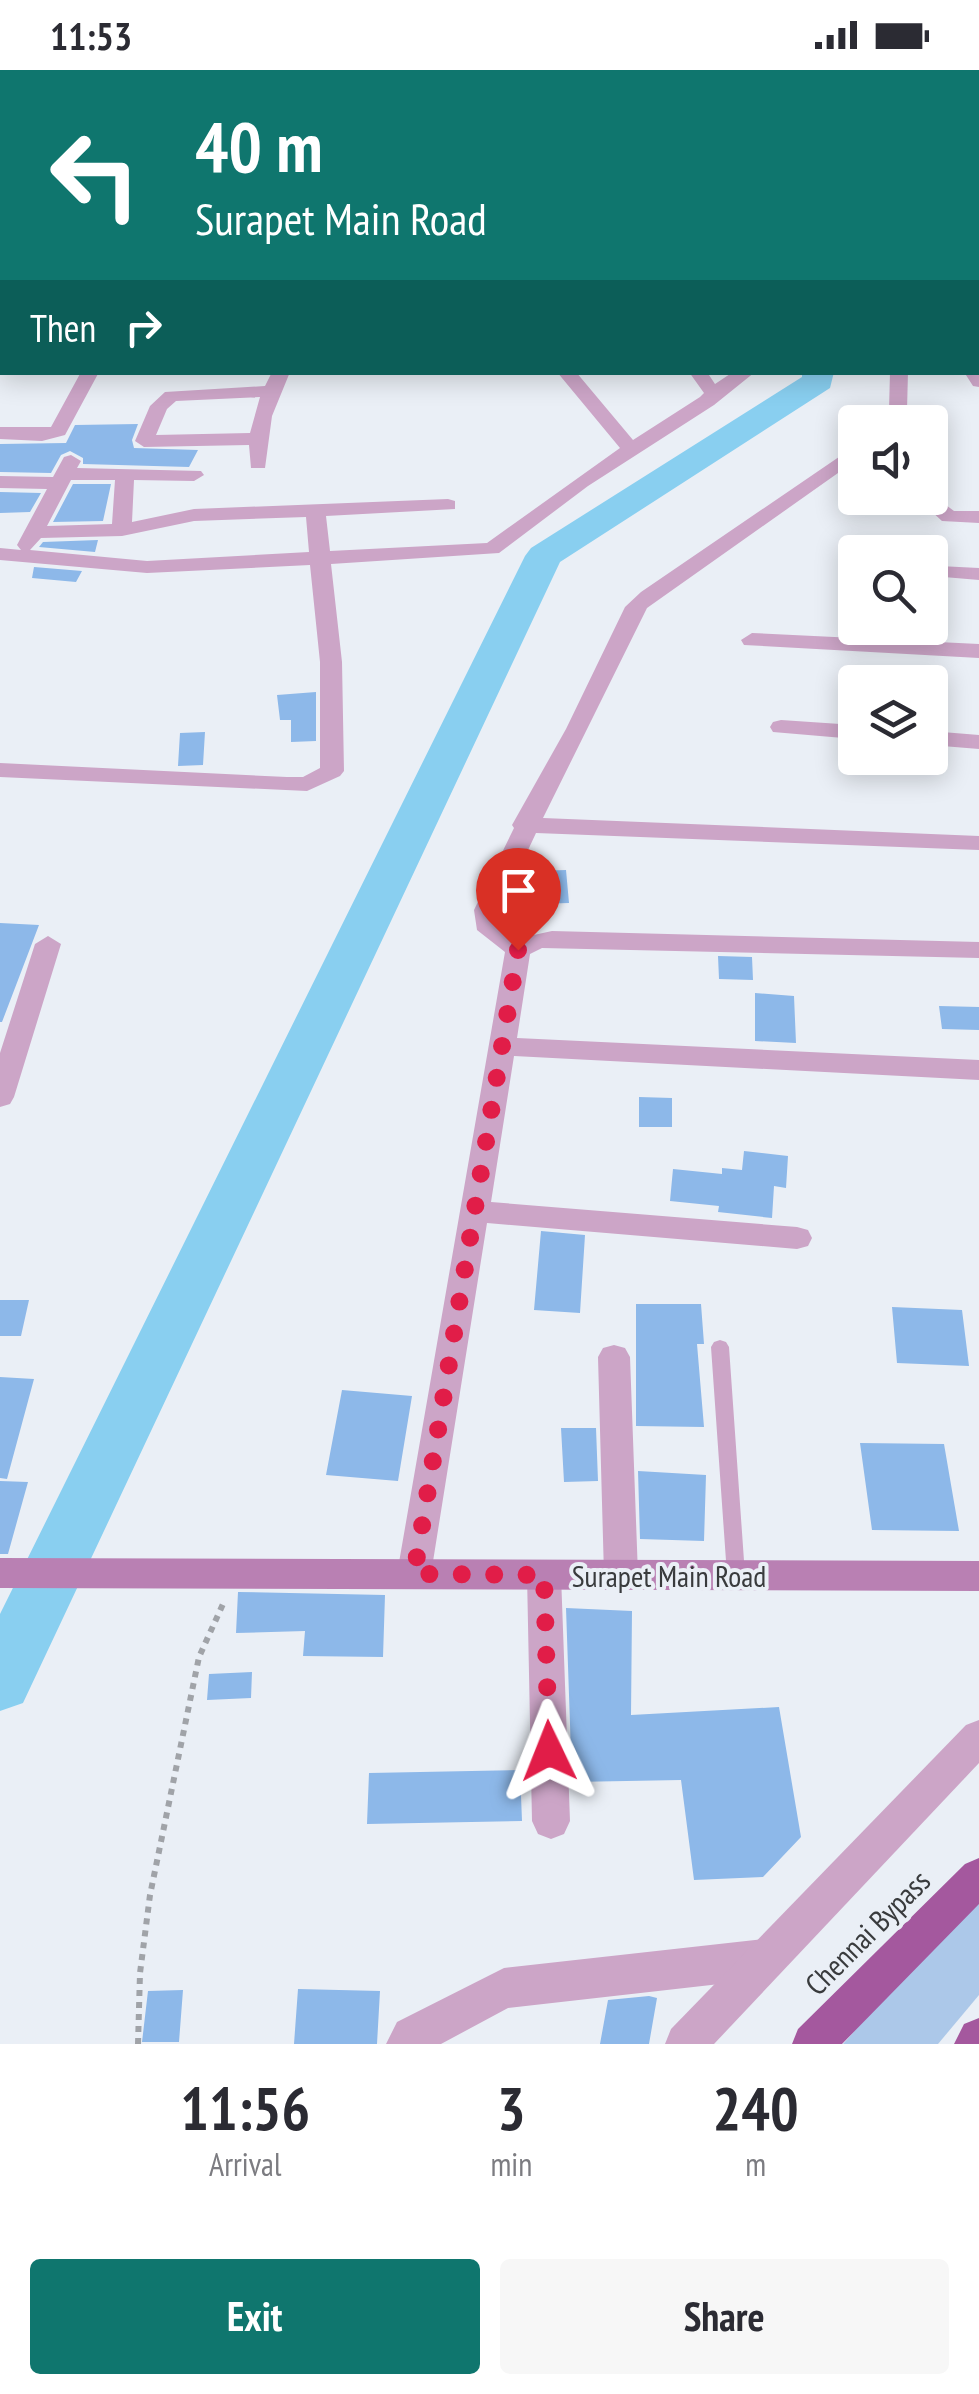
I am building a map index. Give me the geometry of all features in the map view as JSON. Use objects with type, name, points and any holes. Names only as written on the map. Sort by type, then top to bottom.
[{"type":"highway","name":"Chennai Bypass","points":[[813,2044],[979,1877]]},
{"type":"main road","name":"Surapet Main Road","points":[[11,1573],[979,1576]]},
{"type":"street","points":[[0,433],[42,435],[58,431],[88,375]]},
{"type":"street","points":[[258,464],[258,439],[267,391],[278,375]]},
{"type":"street","points":[[569,375],[631,449]]},
{"type":"street","points":[[700,375],[712,393]]},
{"type":"street","points":[[10,554],[147,566],[492,548],[547,505],[701,406],[712,393],[741,375]]},
{"type":"street","points":[[898,405],[899,375]]},
{"type":"street","points":[[258,439],[144,441],[159,406],[171,396],[267,391]]},
{"type":"street","points":[[518,950],[492,930],[485,918],[524,825],[608,666],[627,618],[636,606],[838,464]]},
{"type":"street","points":[[10,554],[35,532],[65,473]]},
{"type":"street","points":[[0,482],[65,473],[194,474]]},
{"type":"street","points":[[122,530],[126,474]]},
{"type":"street","points":[[35,532],[122,530],[194,515],[448,504]]},
{"type":"street","points":[[0,770],[288,784],[322,779],[332,771],[331,662],[315,511]]},
{"type":"street","points":[[947,515],[979,518]]},
{"type":"street","points":[[948,572],[979,574]]},
{"type":"street","points":[[752,640],[979,651]]},
{"type":"street","points":[[780,727],[838,731]]},
{"type":"street","points":[[948,739],[979,742]]},
{"type":"street","points":[[524,825],[979,843]]},
{"type":"street","points":[[518,950],[536,940],[552,939],[979,950]]},
{"type":"street","points":[[0,1097],[48,944]]},
{"type":"street","points":[[414,1574],[518,950]]},
{"type":"street","points":[[501,1046],[979,1070]]},
{"type":"street","points":[[474,1212],[798,1238]]},
{"type":"street","points":[[614,1357],[622,1575]]},
{"type":"street","points":[[544,1575],[551,1821]]},
{"type":"street","points":[[686,2044],[979,1737]]},
{"type":"street","points":[[406,2044],[412,2036],[504,1988],[764,1959]]},
{"type":"lane","points":[[720,1346],[736,1576]]},
{"type":"path","points":[[138,2044],[150,1895],[199,1657],[230,1574]]},
{"type":"shaded area","points":[[979,1898],[979,1995],[938,2044],[843,2044],[944,1930]]},
{"type":"building","points":[[138,424],[132,440],[134,448],[198,450],[189,467],[83,464],[83,458],[70,451],[61,455],[51,473],[0,472],[0,444],[66,443],[75,425]]},
{"type":"building","points":[[73,484],[111,484],[103,521],[53,522]]},
{"type":"building","points":[[0,492],[41,493],[30,512],[0,513]]},
{"type":"building","points":[[98,540],[95,552],[39,547],[43,542]]},
{"type":"building","points":[[34,567],[82,571],[76,582],[32,578]]},
{"type":"building","points":[[316,692],[316,741],[291,742],[291,720],[280,720],[277,695]]},
{"type":"building","points":[[205,732],[203,765],[178,766],[180,733]]},
{"type":"building","points":[[566,870],[569,903],[535,904],[533,871]]},
{"type":"building","points":[[0,923],[39,925],[2,1022],[0,1022]]},
{"type":"building","points":[[718,956],[752,957],[753,980],[719,979]]},
{"type":"building","points":[[755,993],[794,996],[796,1043],[755,1041]]},
{"type":"building","points":[[939,1006],[979,1007],[979,1030],[942,1029]]},
{"type":"building","points":[[639,1097],[672,1098],[672,1127],[639,1127]]},
{"type":"building","points":[[744,1151],[788,1156],[786,1188],[774,1186],[772,1218],[718,1212],[719,1206],[670,1201],[673,1169],[722,1174],[722,1168],[742,1170]]},
{"type":"building","points":[[541,1231],[585,1235],[580,1313],[534,1310]]},
{"type":"building","points":[[0,1300],[29,1300],[21,1336],[0,1336]]},
{"type":"building","points":[[636,1304],[701,1304],[704,1344],[697,1344],[704,1427],[636,1426]]},
{"type":"building","points":[[892,1307],[962,1310],[969,1366],[897,1363]]},
{"type":"building","points":[[0,1377],[34,1379],[7,1479],[0,1478]]},
{"type":"building","points":[[342,1390],[412,1396],[398,1481],[326,1475]]},
{"type":"building","points":[[561,1428],[596,1428],[598,1481],[564,1482]]},
{"type":"building","points":[[860,1443],[944,1444],[959,1531],[872,1530]]},
{"type":"building","points":[[638,1471],[706,1475],[704,1541],[640,1539]]},
{"type":"building","points":[[0,1481],[28,1482],[8,1554],[0,1554]]},
{"type":"building","points":[[238,1592],[385,1595],[383,1657],[303,1656],[305,1631],[236,1633]]},
{"type":"building","points":[[566,1608],[632,1611],[631,1715],[779,1707],[801,1837],[763,1877],[694,1880],[681,1780],[572,1782]]},
{"type":"building","points":[[252,1672],[251,1698],[207,1700],[209,1674]]},
{"type":"building","points":[[520,1770],[522,1821],[367,1824],[369,1773]]},
{"type":"building","points":[[298,1989],[380,1991],[377,2044],[294,2044]]},
{"type":"building","points":[[183,1990],[179,2042],[142,2042],[148,1991]]},
{"type":"building","points":[[657,1998],[649,2044],[600,2044],[608,2000]]},
{"type":"waterway","points":[[0,1682],[544,556],[818,381],[818,375]]},
{"type":"route","points":[[518,950],[414,1574],[544,1575],[549,1751]]}]
